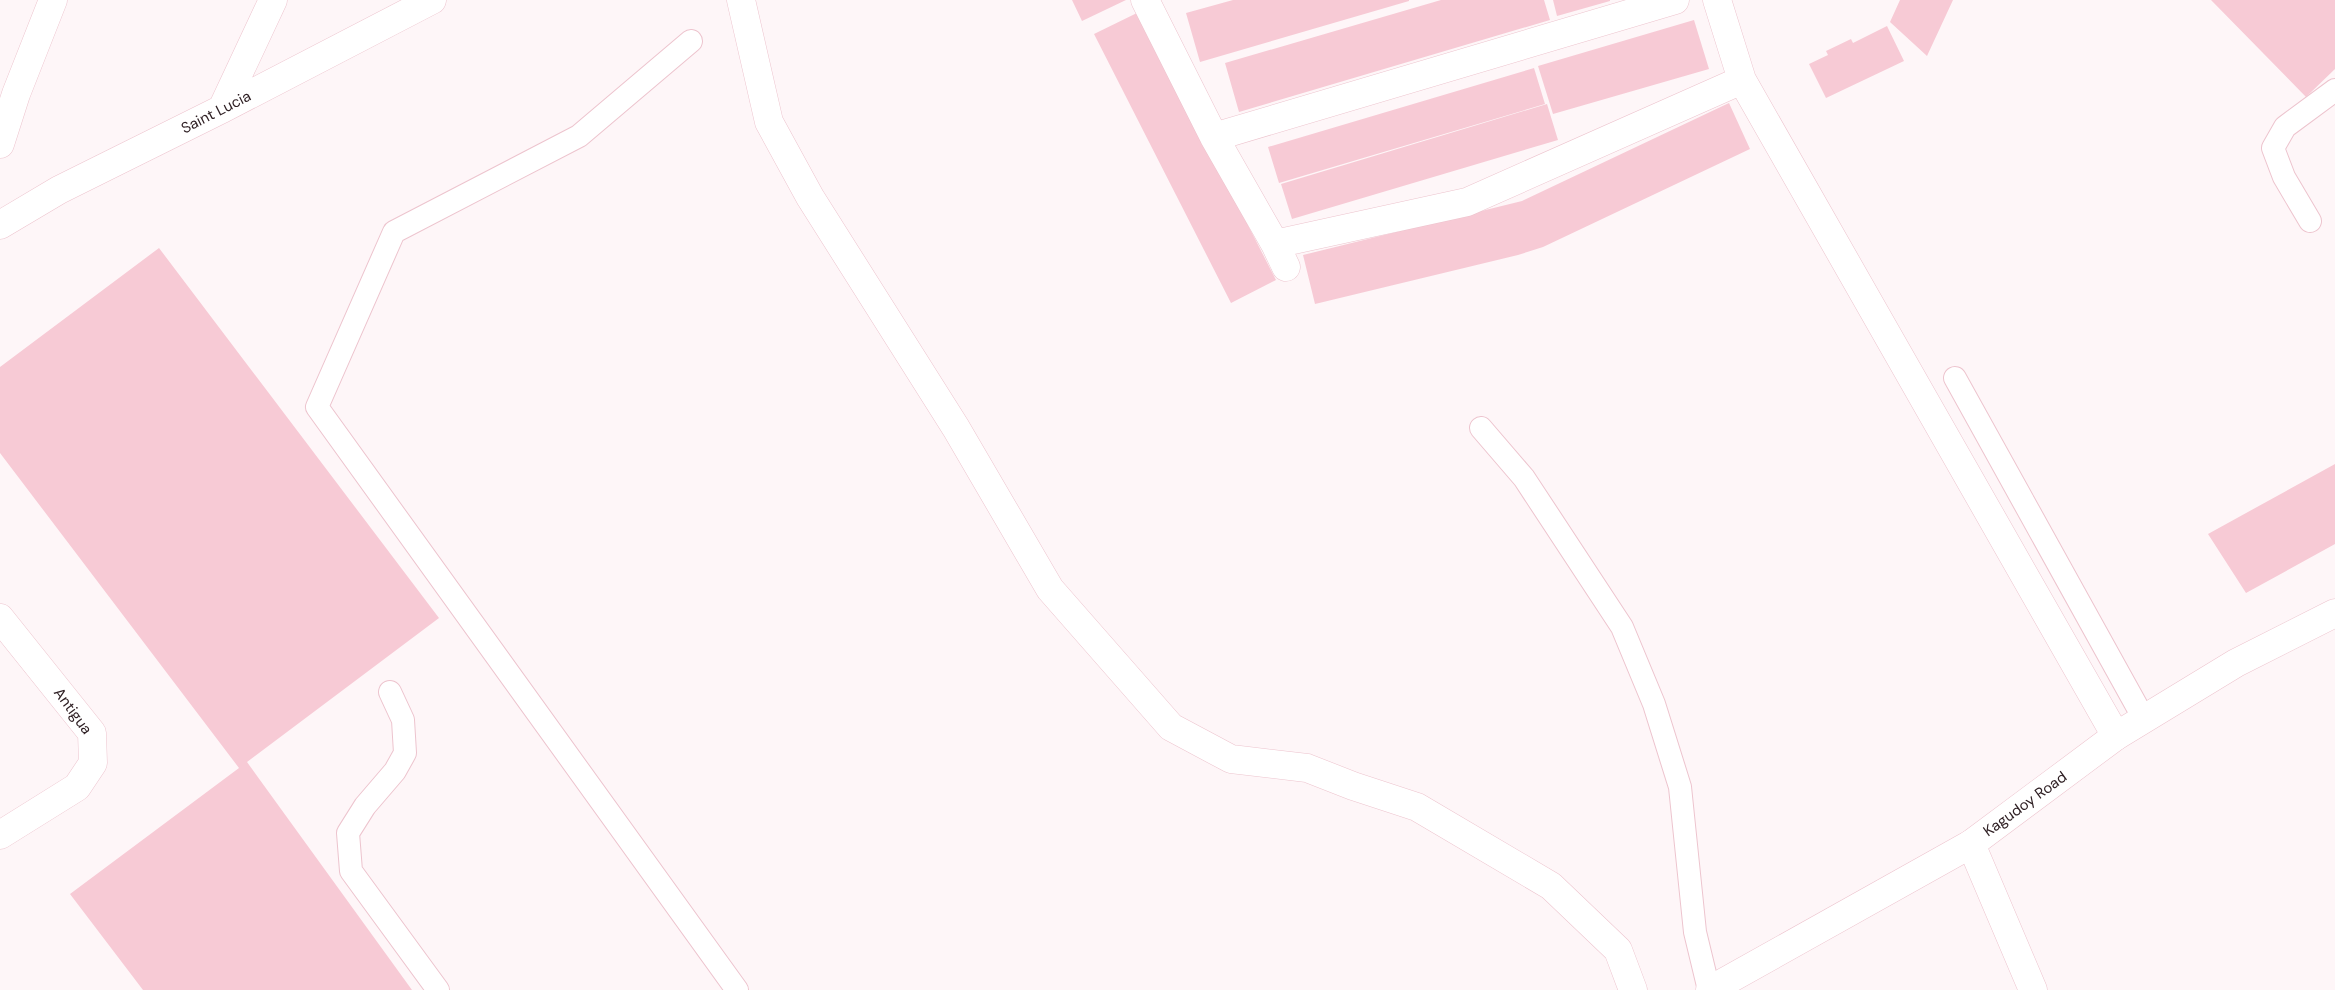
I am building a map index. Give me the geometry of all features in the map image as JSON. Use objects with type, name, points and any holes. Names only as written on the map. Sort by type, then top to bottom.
[{"type":"street","points":[[0,144],[16,94],[53,0]]},
{"type":"street","points":[[222,109],[272,0]]},
{"type":"street","name":"Saint Lucia","points":[[0,225],[59,190],[222,109],[432,0]]},
{"type":"street","points":[[741,0],[769,122],[810,197],[956,428],[1050,589],[1171,727],[1230,759],[1307,768],[1353,786],[1417,807],[1551,886],[1618,950],[1633,990]]},
{"type":"street","points":[[1214,137],[1675,0]]},
{"type":"street","points":[[1717,0],[1742,80],[2116,736]]},
{"type":"street","points":[[1149,1],[1214,137],[1280,255],[1467,202],[1742,80]]},
{"type":"street","name":"Kagudoy Road","points":[[1710,990],[1971,844],[2116,736],[2236,663],[2335,613]]},
{"type":"street","name":"Antigua","points":[[0,618],[92,733],[93,764],[77,787],[0,835]]},
{"type":"street","points":[[1971,844],[2034,990]]},
{"type":"lane","points":[[691,41],[579,136],[394,232],[317,407],[737,990]]},
{"type":"lane","points":[[2310,221],[2284,177],[2274,148],[2285,127],[2335,90]]},
{"type":"lane","points":[[1955,378],[2144,719]]},
{"type":"lane","points":[[1481,428],[1524,478],[1622,628],[1654,704],[1680,787],[1695,932],[1710,990]]},
{"type":"lane","points":[[390,692],[403,720],[405,754],[395,771],[365,806],[348,834],[351,871],[438,990]]},
{"type":"building","points":[[1072,0],[1126,0],[1082,21]]},
{"type":"building","points":[[1233,0],[1409,1],[1200,62],[1186,13]]},
{"type":"building","points":[[1441,0],[1544,0],[1550,20],[1239,112],[1225,63]]},
{"type":"building","points":[[1553,0],[1610,0],[1610,1],[1557,16]]},
{"type":"building","points":[[1900,0],[1953,0],[1927,56],[1890,22]]},
{"type":"building","points":[[2211,0],[2335,0],[2335,69],[2306,97]]},
{"type":"building","points":[[1139,12],[1276,280],[1231,303],[1094,34]]},
{"type":"building","points":[[1694,20],[1709,69],[1553,114],[1538,66]]},
{"type":"building","points":[[1887,26],[1904,61],[1826,98],[1809,64],[1828,55],[1826,51],[1851,39],[1853,43]]},
{"type":"building","points":[[1534,68],[1545,104],[1279,183],[1268,147]]},
{"type":"building","points":[[1729,103],[1750,149],[1543,247],[1518,255],[1315,304],[1303,255],[1522,201]]},
{"type":"building","points":[[1547,104],[1558,140],[1292,219],[1281,184]]},
{"type":"building","points":[[159,248],[439,618],[247,762],[412,990],[143,990],[70,894],[239,768],[0,453],[0,367]]},
{"type":"building","points":[[2335,464],[2335,544],[2246,593],[2208,534]]}]
